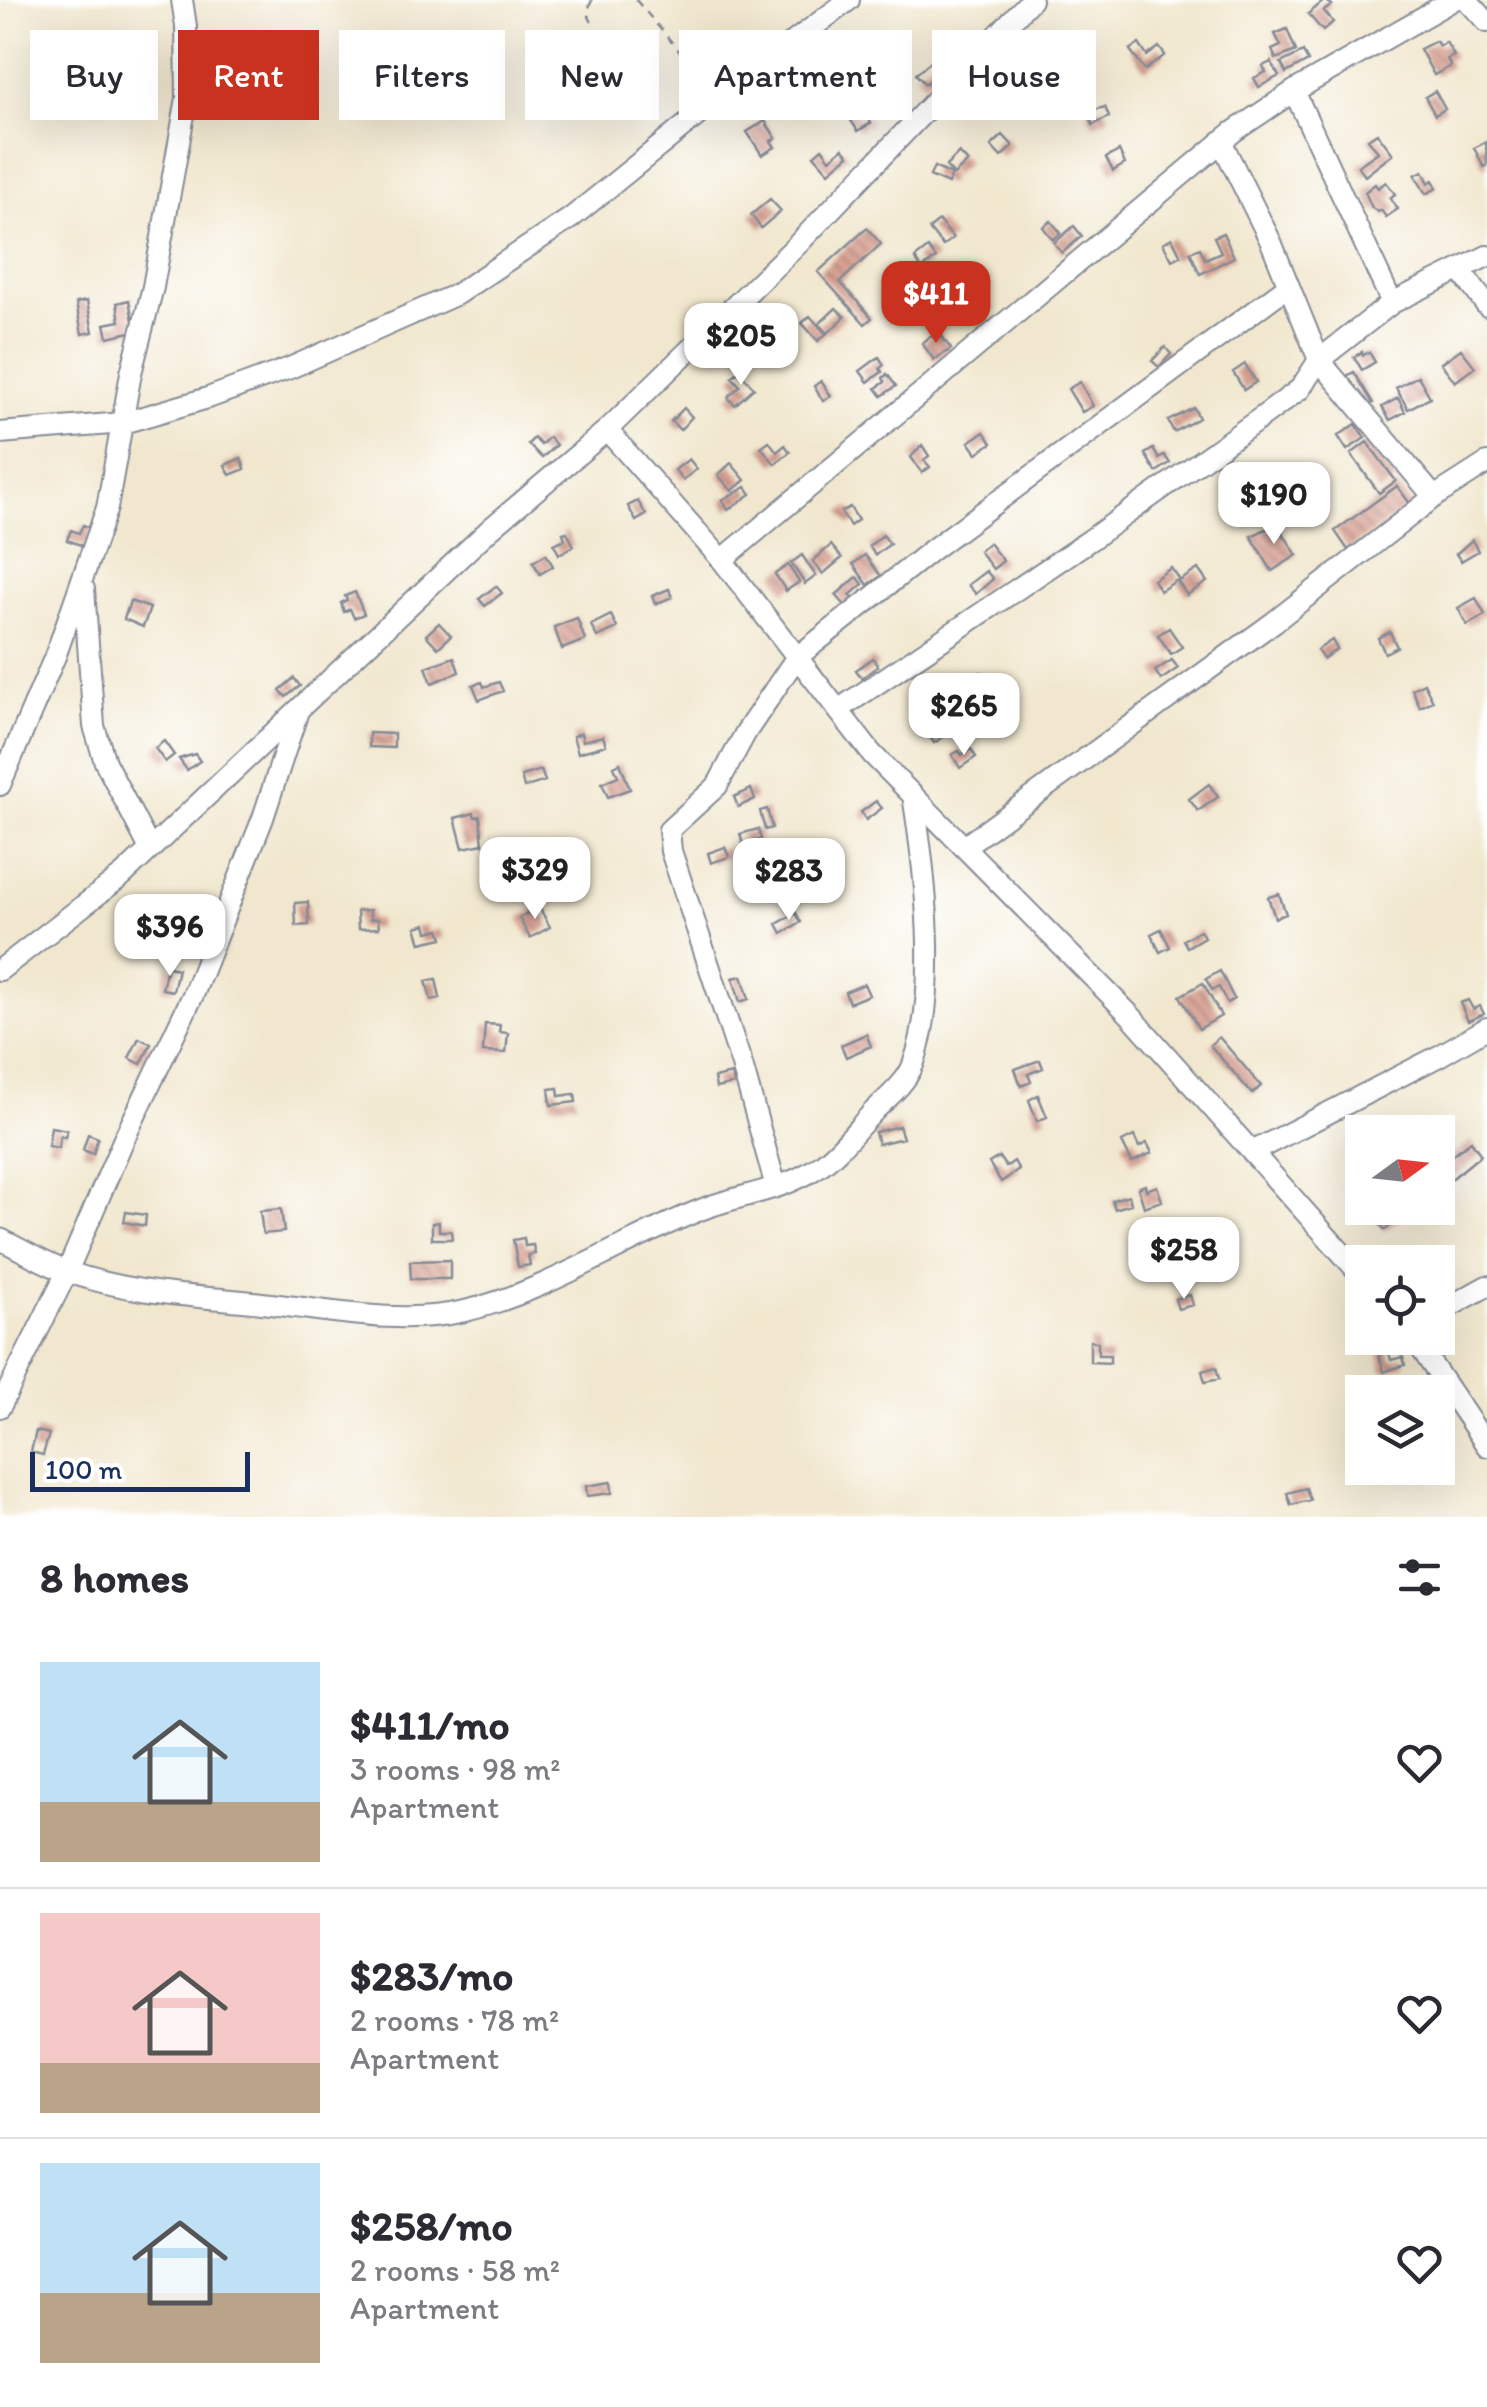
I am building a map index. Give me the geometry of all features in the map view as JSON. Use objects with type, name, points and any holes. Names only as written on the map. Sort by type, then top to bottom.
[{"type":"street","points":[[0,785],[83,580],[107,508],[187,98],[182,0]]},
{"type":"street","points":[[809,30],[849,0]]},
{"type":"street","points":[[0,970],[123,875],[490,530],[607,430],[798,244],[1031,0]]},
{"type":"street","points":[[722,560],[1221,141],[1294,91],[1453,0]]},
{"type":"street","points":[[1467,0],[1487,22]]},
{"type":"street","points":[[1294,91],[1392,303]]},
{"type":"street","points":[[0,434],[123,423],[208,398],[290,368],[457,294],[570,218],[691,120]]},
{"type":"street","points":[[1221,141],[1271,242],[1319,360],[1434,498]]},
{"type":"street","points":[[838,710],[1090,540],[1277,406],[1300,389],[1319,360],[1392,303],[1487,256]]},
{"type":"street","points":[[1460,270],[1487,306]]},
{"type":"street","points":[[776,1188],[669,830],[717,786],[746,732],[796,658],[933,549],[1288,286]]},
{"type":"street","points":[[607,430],[722,560],[872,754],[1131,1016],[1345,1257]]},
{"type":"street","points":[[965,846],[1487,462]]},
{"type":"street","points":[[83,580],[94,726],[105,762],[150,849]]},
{"type":"street","points":[[0,1407],[67,1272],[216,943],[264,818],[298,710]]},
{"type":"street","points":[[0,1239],[67,1272],[161,1293],[381,1316],[441,1314],[482,1306],[545,1284],[583,1268],[616,1247],[707,1208],[776,1188],[818,1167],[912,1067],[924,1013],[927,938],[923,856],[913,794]]},
{"type":"street","points":[[1252,1152],[1487,1028]]},
{"type":"street","points":[[1455,1304],[1487,1286]]},
{"type":"street","points":[[1425,1355],[1487,1446]]},
{"type":"path","points":[[592,0],[587,12],[595,30]]},
{"type":"path","points":[[636,0],[679,51]]},
{"type":"building","points":[[1325,0],[1332,5],[1324,11],[1333,22],[1323,31],[1308,14]]},
{"type":"building","points":[[1287,29],[1296,51],[1276,59],[1272,50],[1281,46],[1275,34]]},
{"type":"building","points":[[1436,41],[1439,46],[1446,42],[1454,56],[1447,59],[1451,66],[1434,75],[1420,49]]},
{"type":"building","points":[[1139,44],[1147,56],[1159,47],[1165,55],[1145,70],[1130,50]]},
{"type":"building","points":[[1303,52],[1308,61],[1286,73],[1281,63]]},
{"type":"building","points":[[932,62],[932,78],[925,84],[916,74]]},
{"type":"building","points":[[1271,62],[1279,76],[1259,87],[1254,78],[1266,72],[1263,66]]},
{"type":"building","points":[[1435,91],[1445,109],[1435,115],[1425,97]]},
{"type":"building","points":[[1105,107],[1109,117],[1093,125],[1091,120],[1096,120],[1096,110]]},
{"type":"building","points":[[851,120],[869,120],[871,123],[858,131]]},
{"type":"building","points":[[765,121],[776,138],[771,141],[775,147],[762,155],[747,132]]},
{"type":"building","points":[[1377,133],[1393,154],[1365,176],[1358,166],[1378,152],[1368,139]]},
{"type":"building","points":[[1003,135],[1013,146],[1001,157],[991,146]]},
{"type":"building","points":[[1486,142],[1487,166],[1484,167],[1474,148]]},
{"type":"building","points":[[822,148],[830,159],[843,148],[849,155],[829,172],[814,155]]},
{"type":"building","points":[[1119,151],[1125,164],[1113,171],[1106,158]]},
{"type":"building","points":[[959,153],[968,162],[954,175],[946,166]]},
{"type":"building","points":[[934,167],[952,175],[948,184],[930,176]]},
{"type":"building","points":[[1423,171],[1437,188],[1426,194],[1415,175]]},
{"type":"building","points":[[1386,182],[1395,194],[1390,198],[1398,209],[1386,217],[1381,210],[1372,208],[1365,192]]},
{"type":"building","points":[[770,199],[781,211],[761,228],[751,215]]},
{"type":"building","points":[[939,221],[953,238],[943,246],[929,229]]},
{"type":"building","points":[[1051,221],[1061,233],[1053,240],[1043,227]]},
{"type":"building","points":[[1074,226],[1082,236],[1062,253],[1054,243]]},
{"type":"building","points":[[867,228],[881,244],[840,282],[872,318],[865,324],[818,272]]},
{"type":"building","points":[[1223,233],[1234,257],[1200,274],[1190,252],[1200,248],[1205,259],[1221,252],[1214,237]]},
{"type":"building","points":[[1172,238],[1181,256],[1172,260],[1163,243]]},
{"type":"building","points":[[928,248],[936,258],[922,269],[915,258]]},
{"type":"building","points":[[129,300],[135,331],[108,337],[105,324],[120,321],[117,303]]},
{"type":"building","points":[[87,301],[93,332],[82,334],[76,303]]},
{"type":"building","points":[[836,308],[845,317],[828,333],[819,324]]},
{"type":"building","points":[[810,316],[826,334],[818,341],[802,323]]},
{"type":"building","points":[[938,331],[951,349],[934,360],[922,343]]},
{"type":"building","points":[[1165,347],[1171,354],[1159,367],[1152,361]]},
{"type":"building","points":[[1461,349],[1475,367],[1455,382],[1441,363]]},
{"type":"building","points":[[1369,352],[1375,362],[1362,370],[1354,357]]},
{"type":"building","points":[[879,357],[884,365],[880,368],[882,372],[868,382],[860,371]]},
{"type":"building","points":[[1245,364],[1256,382],[1244,390],[1233,372]]},
{"type":"building","points":[[739,371],[754,388],[735,405],[728,397],[740,386],[732,377]]},
{"type":"building","points":[[1354,372],[1373,403],[1366,408],[1347,376]]},
{"type":"building","points":[[887,374],[896,386],[882,396],[876,388],[885,382]]},
{"type":"building","points":[[1418,376],[1430,397],[1408,409],[1396,388]]},
{"type":"building","points":[[821,381],[831,396],[823,401],[814,386]]},
{"type":"building","points":[[1080,382],[1093,406],[1082,412],[1068,389]]},
{"type":"building","points":[[1398,398],[1405,412],[1390,420],[1382,407]]},
{"type":"building","points":[[684,408],[692,417],[680,430],[671,421]]},
{"type":"building","points":[[1194,408],[1199,418],[1174,432],[1168,421]]},
{"type":"building","points":[[1356,424],[1365,438],[1347,450],[1338,436]]},
{"type":"building","points":[[984,432],[992,443],[977,453],[969,442]]},
{"type":"building","points":[[549,437],[556,445],[542,458],[528,444],[534,438],[541,445]]},
{"type":"building","points":[[769,441],[777,452],[785,445],[790,452],[775,464],[761,447]]},
{"type":"building","points":[[1367,442],[1396,481],[1379,493],[1351,454]]},
{"type":"building","points":[[922,445],[929,456],[924,460],[930,467],[922,473],[911,457]]},
{"type":"building","points":[[1153,449],[1159,459],[1164,455],[1170,463],[1156,472],[1145,454]]},
{"type":"building","points":[[241,458],[245,469],[230,475],[225,465]]},
{"type":"building","points":[[689,459],[697,469],[683,480],[675,470]]},
{"type":"building","points":[[731,463],[745,480],[732,491],[718,475]]},
{"type":"building","points":[[1397,486],[1411,505],[1348,550],[1335,531]]},
{"type":"building","points":[[746,487],[751,494],[728,510],[722,500]]},
{"type":"building","points":[[638,501],[646,515],[636,521],[628,506]]},
{"type":"building","points":[[850,507],[858,520],[850,526],[841,512]]},
{"type":"building","points":[[1277,524],[1297,555],[1272,571],[1251,536]]},
{"type":"building","points":[[83,525],[93,529],[86,547],[67,540],[71,530],[79,533]]},
{"type":"building","points":[[567,532],[574,546],[559,554],[554,544],[565,539],[563,533]]},
{"type":"building","points":[[883,535],[890,544],[875,555],[869,546]]},
{"type":"building","points":[[1472,540],[1478,551],[1461,561],[1456,554]]},
{"type":"building","points":[[989,543],[1003,561],[993,569],[979,551]]},
{"type":"building","points":[[831,545],[842,558],[823,574],[813,561]]},
{"type":"building","points":[[546,554],[553,566],[540,574],[533,562]]},
{"type":"building","points":[[802,555],[816,576],[805,584],[791,563]]},
{"type":"building","points":[[865,555],[881,576],[868,585],[853,564]]},
{"type":"building","points":[[788,565],[799,582],[786,591],[775,574]]},
{"type":"building","points":[[1171,568],[1179,579],[1160,591],[1153,580]]},
{"type":"building","points":[[1198,569],[1207,582],[1187,595],[1178,582]]},
{"type":"building","points":[[986,571],[993,579],[976,594],[968,585]]},
{"type":"building","points":[[857,577],[863,584],[850,595],[859,604],[850,611],[836,595]]},
{"type":"building","points":[[496,586],[502,593],[485,606],[479,599]]},
{"type":"building","points":[[669,589],[672,597],[655,604],[652,596]]},
{"type":"building","points":[[355,592],[364,614],[354,618],[350,609],[344,612],[341,603],[347,600],[345,596]]},
{"type":"building","points":[[1476,598],[1485,615],[1467,625],[1458,608]]},
{"type":"building","points":[[130,601],[150,608],[143,627],[124,619]]},
{"type":"building","points":[[611,615],[617,628],[597,637],[591,625]]},
{"type":"building","points":[[577,618],[585,640],[562,649],[554,627]]},
{"type":"building","points":[[439,623],[451,636],[438,648],[426,635]]},
{"type":"building","points":[[1169,628],[1182,647],[1171,654],[1158,635]]},
{"type":"building","points":[[1390,632],[1397,647],[1385,653],[1378,638]]},
{"type":"building","points":[[1332,640],[1337,649],[1323,659],[1317,650]]},
{"type":"building","points":[[454,657],[459,672],[432,683],[426,667]]},
{"type":"building","points":[[873,658],[878,666],[862,678],[856,670]]},
{"type":"building","points":[[1172,660],[1178,668],[1161,680],[1155,671]]},
{"type":"building","points":[[981,672],[991,685],[1003,676],[1010,685],[995,697],[987,688],[981,693],[971,680]]},
{"type":"building","points":[[294,678],[300,686],[286,697],[280,690]]},
{"type":"building","points":[[482,682],[484,687],[499,682],[503,691],[479,700],[473,685]]},
{"type":"building","points":[[1424,683],[1433,701],[1420,707],[1412,689]]},
{"type":"building","points":[[943,724],[949,733],[934,743],[928,734]]},
{"type":"building","points":[[369,733],[394,734],[394,748],[369,747]]},
{"type":"building","points":[[581,733],[583,741],[603,736],[606,745],[578,753],[573,736]]},
{"type":"building","points":[[164,741],[174,755],[165,762],[155,748]]},
{"type":"building","points":[[971,749],[976,757],[960,768],[952,755],[959,751],[962,755]]},
{"type":"building","points":[[195,754],[200,761],[187,770],[179,759]]},
{"type":"building","points":[[620,763],[630,789],[608,797],[602,783],[618,776],[614,766]]},
{"type":"building","points":[[541,770],[545,781],[524,788],[521,776]]},
{"type":"building","points":[[1209,784],[1218,797],[1198,811],[1189,799]]},
{"type":"building","points":[[751,789],[755,799],[738,807],[734,797]]},
{"type":"building","points":[[876,801],[882,808],[866,820],[861,812]]},
{"type":"building","points":[[767,809],[772,828],[765,830],[760,811]]},
{"type":"building","points":[[474,813],[475,817],[480,816],[483,844],[463,848],[455,818]]},
{"type":"building","points":[[758,829],[761,839],[743,844],[740,834]]},
{"type":"building","points":[[725,847],[729,857],[711,863],[708,853]]},
{"type":"building","points":[[555,854],[558,863],[567,861],[571,873],[554,878],[548,856]]},
{"type":"building","points":[[787,868],[792,877],[763,889],[759,880]]},
{"type":"building","points":[[798,882],[806,899],[795,903],[792,896],[785,899],[781,889]]},
{"type":"building","points":[[1279,894],[1286,914],[1275,918],[1268,897]]},
{"type":"building","points":[[308,902],[309,925],[296,926],[295,903]]},
{"type":"building","points":[[539,907],[550,927],[530,938],[519,918]]},
{"type":"building","points":[[370,910],[370,919],[378,919],[379,928],[358,929],[357,911]]},
{"type":"building","points":[[796,913],[801,922],[782,933],[777,924]]},
{"type":"building","points":[[426,924],[428,932],[440,929],[443,938],[421,943],[416,927]]},
{"type":"building","points":[[1161,929],[1170,947],[1160,952],[1151,934]]},
{"type":"building","points":[[1200,930],[1204,937],[1187,947],[1183,940]]},
{"type":"building","points":[[167,967],[178,969],[173,991],[162,989]]},
{"type":"building","points":[[1220,971],[1234,999],[1227,1003],[1219,987],[1212,990],[1206,979]]},
{"type":"building","points":[[742,976],[749,999],[740,1002],[733,978]]},
{"type":"building","points":[[436,979],[440,998],[431,1000],[426,981]]},
{"type":"building","points":[[1203,983],[1221,1016],[1199,1029],[1180,996]]},
{"type":"building","points":[[864,984],[869,995],[849,1003],[845,992]]},
{"type":"building","points":[[1468,1000],[1473,1009],[1480,1006],[1484,1014],[1468,1021],[1460,1003]]},
{"type":"building","points":[[485,1024],[500,1025],[499,1032],[508,1033],[506,1053],[483,1052]]},
{"type":"building","points":[[866,1034],[871,1046],[846,1057],[841,1045]]},
{"type":"building","points":[[1219,1037],[1261,1086],[1252,1094],[1210,1045]]},
{"type":"building","points":[[139,1038],[151,1044],[141,1064],[129,1058]]},
{"type":"building","points":[[1040,1060],[1043,1068],[1028,1074],[1031,1082],[1021,1086],[1015,1069]]},
{"type":"building","points":[[732,1074],[734,1084],[716,1088],[714,1078]]},
{"type":"building","points":[[558,1088],[559,1096],[575,1094],[576,1102],[551,1105],[549,1089]]},
{"type":"building","points":[[1038,1095],[1047,1117],[1037,1121],[1029,1100]]},
{"type":"building","points":[[899,1126],[903,1138],[878,1144],[875,1132]]},
{"type":"building","points":[[51,1127],[67,1130],[65,1137],[60,1136],[58,1148],[48,1146]]},
{"type":"building","points":[[88,1134],[98,1138],[93,1154],[83,1150]]},
{"type":"building","points":[[1134,1136],[1139,1147],[1147,1143],[1152,1153],[1132,1162],[1122,1142]]},
{"type":"building","points":[[1471,1141],[1481,1155],[1455,1176],[1455,1153]]},
{"type":"building","points":[[999,1157],[1006,1167],[1014,1161],[1019,1170],[1001,1182],[989,1163]]},
{"type":"building","points":[[1145,1185],[1146,1190],[1157,1186],[1162,1201],[1144,1207],[1138,1188]]},
{"type":"building","points":[[1129,1195],[1131,1204],[1115,1209],[1112,1200]]},
{"type":"building","points":[[281,1209],[284,1232],[263,1234],[260,1211]]},
{"type":"building","points":[[126,1212],[146,1215],[145,1226],[124,1222]]},
{"type":"building","points":[[439,1222],[439,1231],[451,1231],[452,1239],[432,1239],[432,1223]]},
{"type":"building","points":[[524,1238],[525,1246],[533,1245],[535,1254],[528,1255],[530,1265],[518,1267],[513,1240]]},
{"type":"building","points":[[450,1260],[450,1279],[411,1279],[410,1261]]},
{"type":"building","points":[[1190,1295],[1193,1305],[1178,1309],[1175,1299]]},
{"type":"building","points":[[1090,1341],[1098,1342],[1098,1355],[1110,1355],[1110,1363],[1090,1362]]},
{"type":"building","points":[[1379,1355],[1390,1355],[1391,1360],[1403,1357],[1405,1365],[1384,1372]]},
{"type":"building","points":[[1216,1367],[1219,1379],[1205,1382],[1202,1371]]},
{"type":"building","points":[[36,1431],[49,1434],[43,1455],[31,1452]]},
{"type":"building","points":[[611,1482],[612,1493],[587,1496],[586,1486]]},
{"type":"building","points":[[1306,1488],[1310,1500],[1291,1505],[1287,1493]]}]
